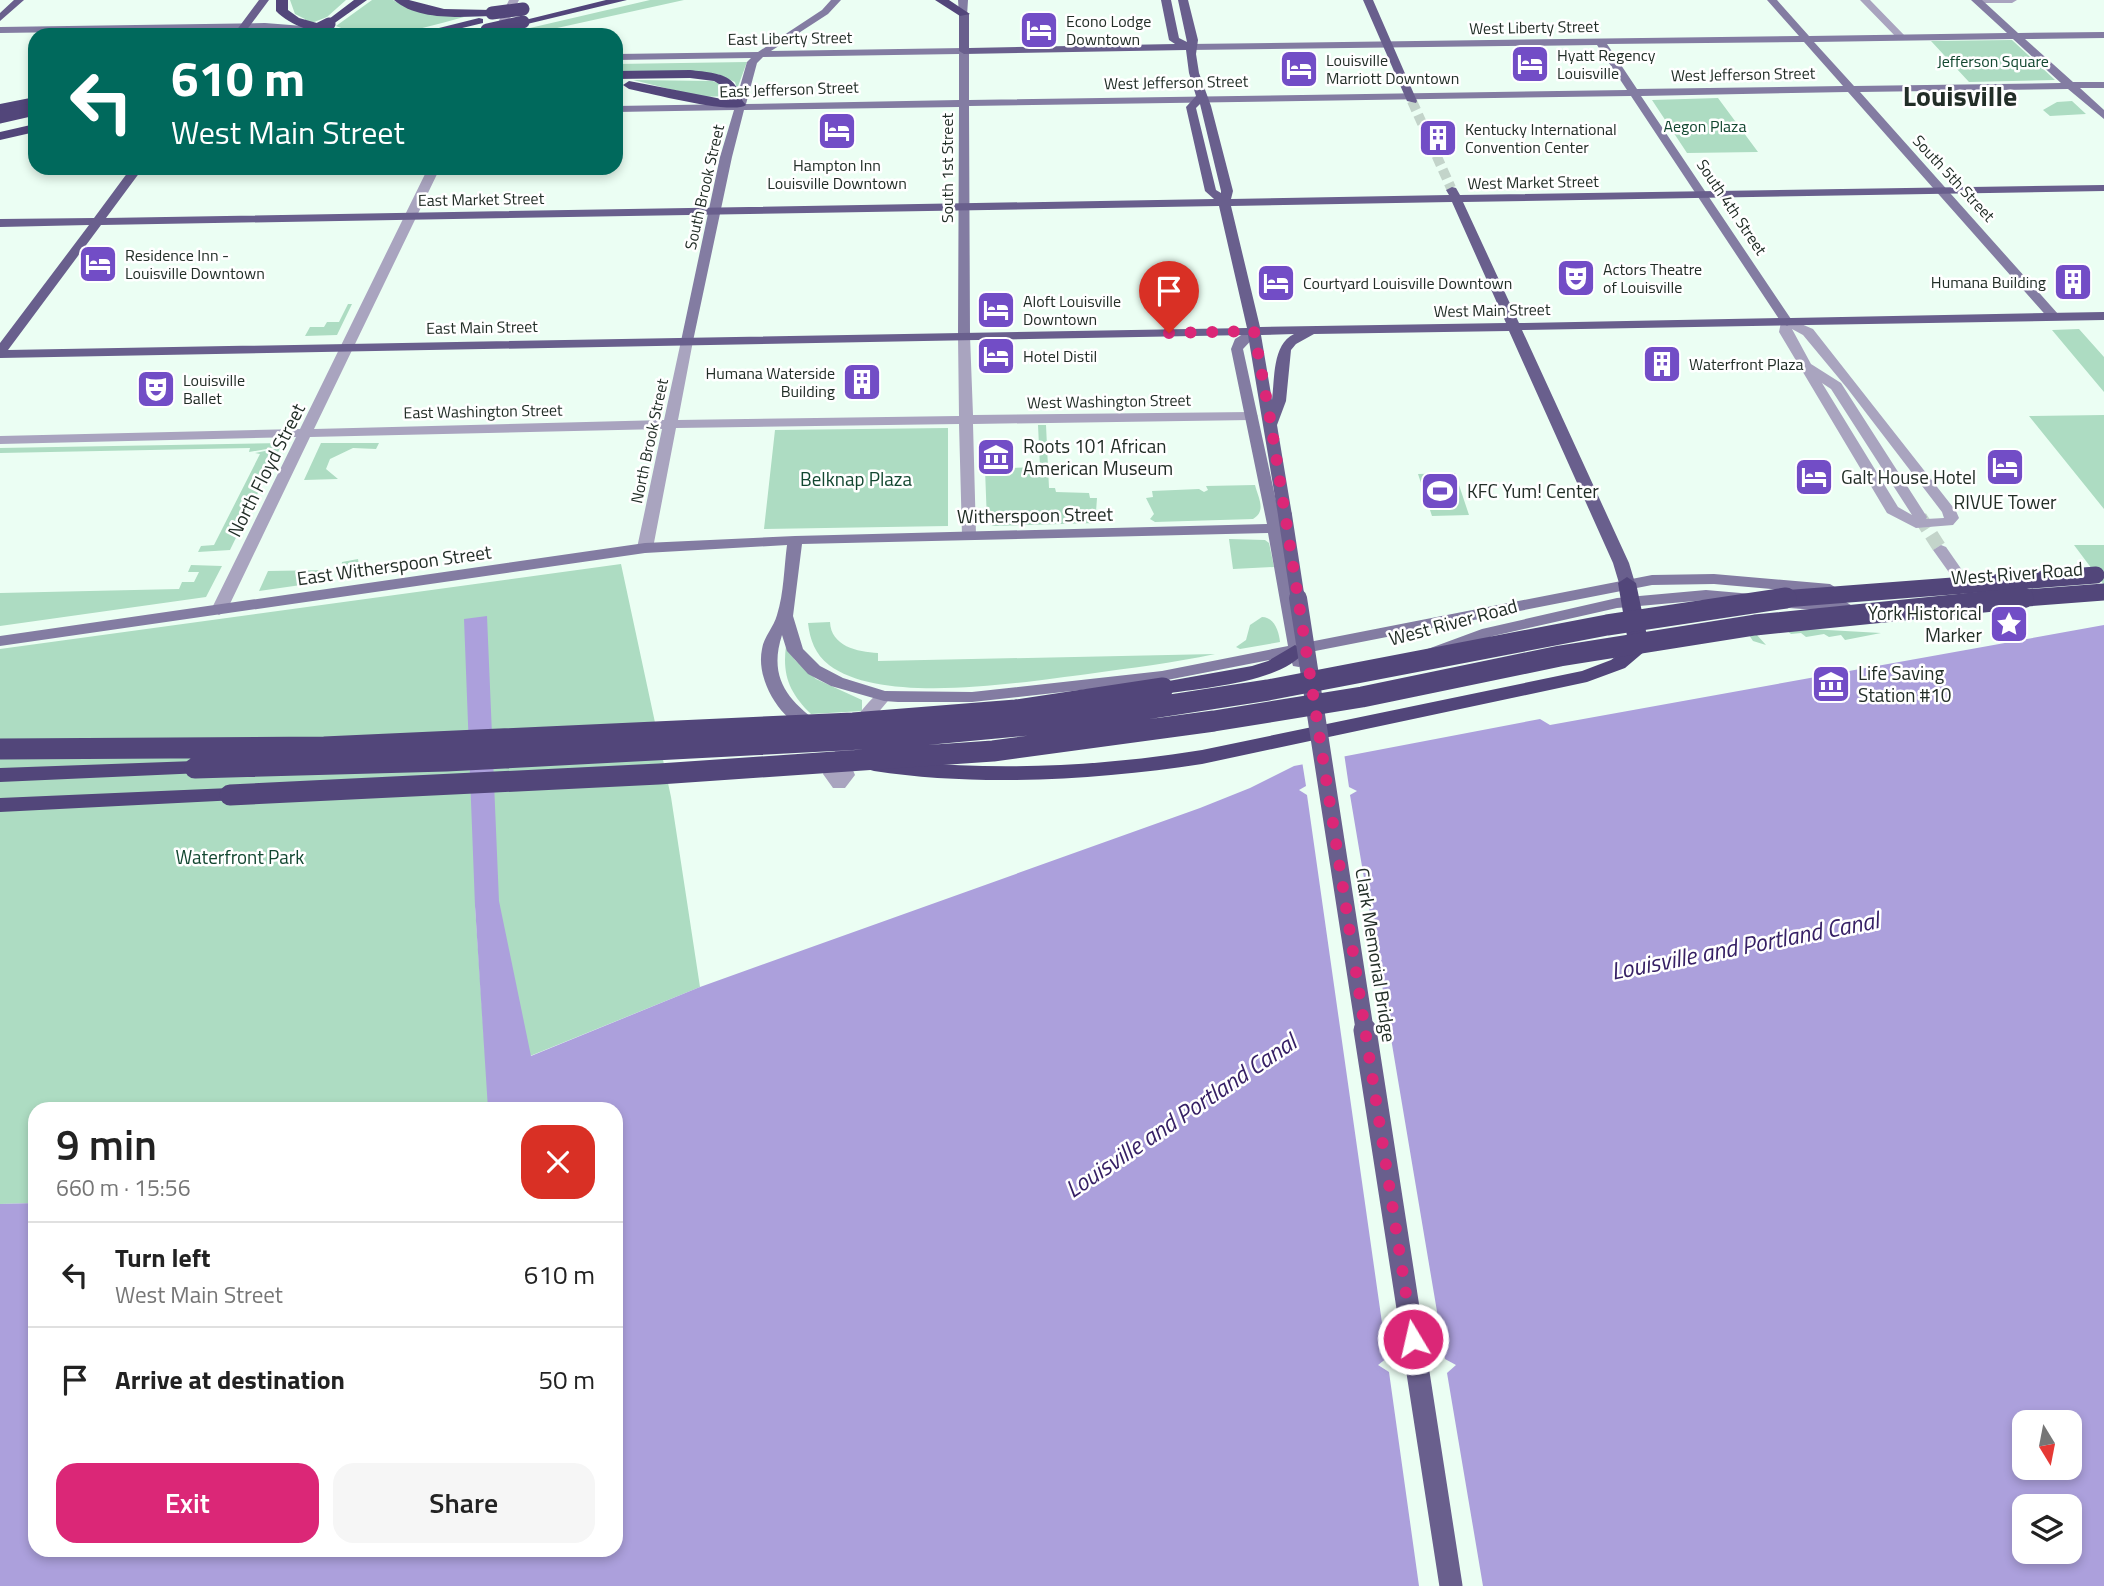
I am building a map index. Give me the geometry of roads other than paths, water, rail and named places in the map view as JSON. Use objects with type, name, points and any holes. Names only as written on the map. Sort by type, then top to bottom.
[{"type":"highway","points":[[282,0],[282,11],[291,19],[320,28]]},
{"type":"highway","points":[[335,28],[361,0]]},
{"type":"highway","points":[[400,0],[414,6],[492,24],[522,14],[621,0]]},
{"type":"highway","points":[[465,28],[492,24],[542,7],[576,0]]},
{"type":"highway","points":[[941,0],[964,14]]},
{"type":"highway","points":[[623,75],[712,77],[728,84],[732,90],[732,98],[740,105]]},
{"type":"highway","points":[[623,83],[740,105]]},
{"type":"highway","points":[[0,107],[28,101]]},
{"type":"highway","points":[[0,116],[28,110]]},
{"type":"highway","points":[[0,127],[28,119]]},
{"type":"highway","points":[[0,136],[28,130]]},
{"type":"highway","points":[[0,146],[28,140]]},
{"type":"highway","points":[[0,805],[659,775],[993,751],[1214,721],[1362,697],[1560,656],[1755,625],[1988,601],[2100,581]]},
{"type":"highway","points":[[0,775],[460,761],[900,737],[1060,722],[1268,690],[1607,625],[1777,599],[2100,581]]},
{"type":"highway","points":[[851,761],[927,772],[1081,771],[1139,767],[1202,757],[1587,676],[1618,664],[1635,651],[1637,636],[1633,603],[1627,583]]},
{"type":"highway","points":[[0,749],[324,747],[853,723],[1016,710],[1163,688],[1262,669],[1287,660],[1295,651]]},
{"type":"highway","points":[[0,761],[195,768]]},
{"type":"main road","points":[[0,18],[19,0]]},
{"type":"main road","points":[[243,28],[264,0]]},
{"type":"main road","points":[[1166,0],[1174,40],[1189,47]]},
{"type":"main road","name":"Clark Memorial Bridge","points":[[1183,0],[1193,40],[1189,47],[1200,98],[1206,106],[1227,191],[1224,202],[1254,331],[1271,424],[1451,1586]]},
{"type":"main road","points":[[1367,0],[1411,98]]},
{"type":"main road","name":"South 1st Street","points":[[964,14],[964,51]]},
{"type":"main road","name":"West Liberty Street","points":[[964,51],[1189,47]]},
{"type":"main road","points":[[0,353],[132,175]]},
{"type":"main road","name":"West Market Street","points":[[963,207],[1224,202],[1454,193],[1702,195],[2104,188]]},
{"type":"main road","points":[[1454,193],[1512,327],[1543,387],[1621,563],[1627,583]]},
{"type":"main road","name":"East Market Street","points":[[0,223],[963,207]]},
{"type":"main road","name":"West Main Street","points":[[964,337],[2104,316]]},
{"type":"main road","points":[[1271,424],[1279,401],[1285,351],[1296,337],[1316,331]]},
{"type":"main road","name":"East Main Street","points":[[0,353],[964,337]]},
{"type":"street","points":[[492,24],[514,0]]},
{"type":"street","name":"South Brook Street","points":[[687,341],[714,211],[752,62],[825,12],[836,0]]},
{"type":"street","name":"South 1st Street","points":[[963,0],[964,14]]},
{"type":"street","name":"South 5th Street","points":[[1772,0],[2054,317]]},
{"type":"street","points":[[1865,0],[1902,38]]},
{"type":"street","points":[[1977,0],[2012,0]]},
{"type":"street","points":[[1977,0],[2104,116]]},
{"type":"street","points":[[0,30],[28,30]]},
{"type":"street","name":"West Liberty Street","points":[[1189,47],[2104,35]]},
{"type":"street","name":"South 4th Street","points":[[1600,42],[1787,322]]},
{"type":"street","name":"East Liberty Street","points":[[623,57],[964,51]]},
{"type":"street","name":"South 1st Street","points":[[964,51],[964,337]]},
{"type":"street","name":"West Jefferson Street","points":[[963,101],[1411,98],[2104,85]]},
{"type":"street","name":"East Jefferson Street","points":[[623,109],[963,101]]},
{"type":"street","points":[[0,116],[28,117]]},
{"type":"street","name":"North Floyd Street","points":[[219,610],[430,175]]},
{"type":"street","points":[[1787,322],[1808,332],[1834,366],[1852,384],[1949,511],[1952,518],[1948,522],[1916,524],[1892,510],[1815,386],[1808,367],[1785,332],[1787,322]]},
{"type":"street","points":[[1254,331],[1240,342],[1237,349],[1275,528],[1295,651],[1304,679]]},
{"type":"street","points":[[964,337],[969,535]]},
{"type":"street","name":"North Brook Street","points":[[645,548],[687,341]]},
{"type":"street","points":[[1834,366],[1836,386]]},
{"type":"street","points":[[1808,367],[1836,386],[1920,517]]},
{"type":"street","points":[[1815,386],[1852,384]]},
{"type":"street","name":"West Washington Street","points":[[968,421],[1251,416]]},
{"type":"street","name":"East Washington Street","points":[[0,440],[968,421]]},
{"type":"street","name":"Witherspoon Street","points":[[795,540],[1275,528]]},
{"type":"street","points":[[785,616],[795,540]]},
{"type":"street","name":"East Witherspoon Street","points":[[0,641],[645,548],[795,540]]},
{"type":"street","points":[[1941,550],[1975,597]]},
{"type":"street","name":"West River Road","points":[[785,616],[795,651],[814,670],[847,687],[884,696],[972,697],[1162,676],[1627,583],[1714,579],[1814,590],[1962,579],[2100,581]]},
{"type":"street","name":"West River Road","points":[[785,616],[772,637],[769,660],[772,684],[791,711],[815,729],[829,734],[855,735],[1055,720],[1140,708],[1415,657],[1488,632],[1609,604],[1706,594],[1820,608],[1856,607],[1975,597],[2100,581]]},
{"type":"street","points":[[851,761],[855,735],[884,696]]},
{"type":"water","name":"Louisville and Portland Canal","points":[[487,616],[499,901],[531,1056],[700,987],[1200,808],[1250,788],[1294,766],[1540,719],[1550,725],[2104,625],[2104,1586],[0,1586],[0,1204],[28,1203],[28,1557],[623,1557],[623,1102],[488,1102],[475,906],[464,619]]},
{"type":"tunnel","points":[[1412,101],[1451,188]]},
{"type":"tunnel","points":[[1920,517],[1941,550]]},
{"type":"place","name":"Econo Lodge Downtown","points":[[1039,30]]},
{"type":"place","name":"Hyatt Regency Louisville","points":[[1530,64]]},
{"type":"place","name":"Louisville Marriott Downtown","points":[[1299,69]]},
{"type":"place","name":"Hampton Inn Louisville Downtown","points":[[837,131]]},
{"type":"place","name":"Kentucky International Convention Center","points":[[1438,138]]},
{"type":"place","name":"Residence Inn - Louisville Downtown","points":[[98,264]]},
{"type":"place","name":"Actors Theatre of Louisville","points":[[1576,278]]},
{"type":"place","name":"Humana Building","points":[[2073,282]]},
{"type":"place","name":"Courtyard Louisville Downtown","points":[[1276,283]]},
{"type":"place","name":"Aloft Louisville Downtown","points":[[996,310]]},
{"type":"place","name":"Hotel Distil","points":[[996,356]]},
{"type":"place","name":"Waterfront Plaza","points":[[1662,364]]},
{"type":"place","name":"Humana Waterside Building","points":[[862,382]]},
{"type":"place","name":"Louisville Ballet","points":[[156,389]]},
{"type":"place","name":"Roots 101 African American Museum","points":[[996,457]]},
{"type":"place","name":"RIVUE Tower","points":[[2005,467]]},
{"type":"place","name":"Galt House Hotel","points":[[1814,477]]},
{"type":"place","name":"KFC Yum! Center","points":[[1440,491]]},
{"type":"place","name":"York Historical Marker","points":[[2009,624]]},
{"type":"place","name":"Life Saving Station #10","points":[[1831,684]]},
{"type":"district","name":"Louisville","points":[[1960,96]]},
{"type":"park label","name":"Jefferson Square","points":[[1993,61]]},
{"type":"park label","name":"Aegon Plaza","points":[[1705,126]]},
{"type":"park label","name":"Belknap Plaza","points":[[856,479]]},
{"type":"park label","name":"Waterfront Park","points":[[240,857]]}]
